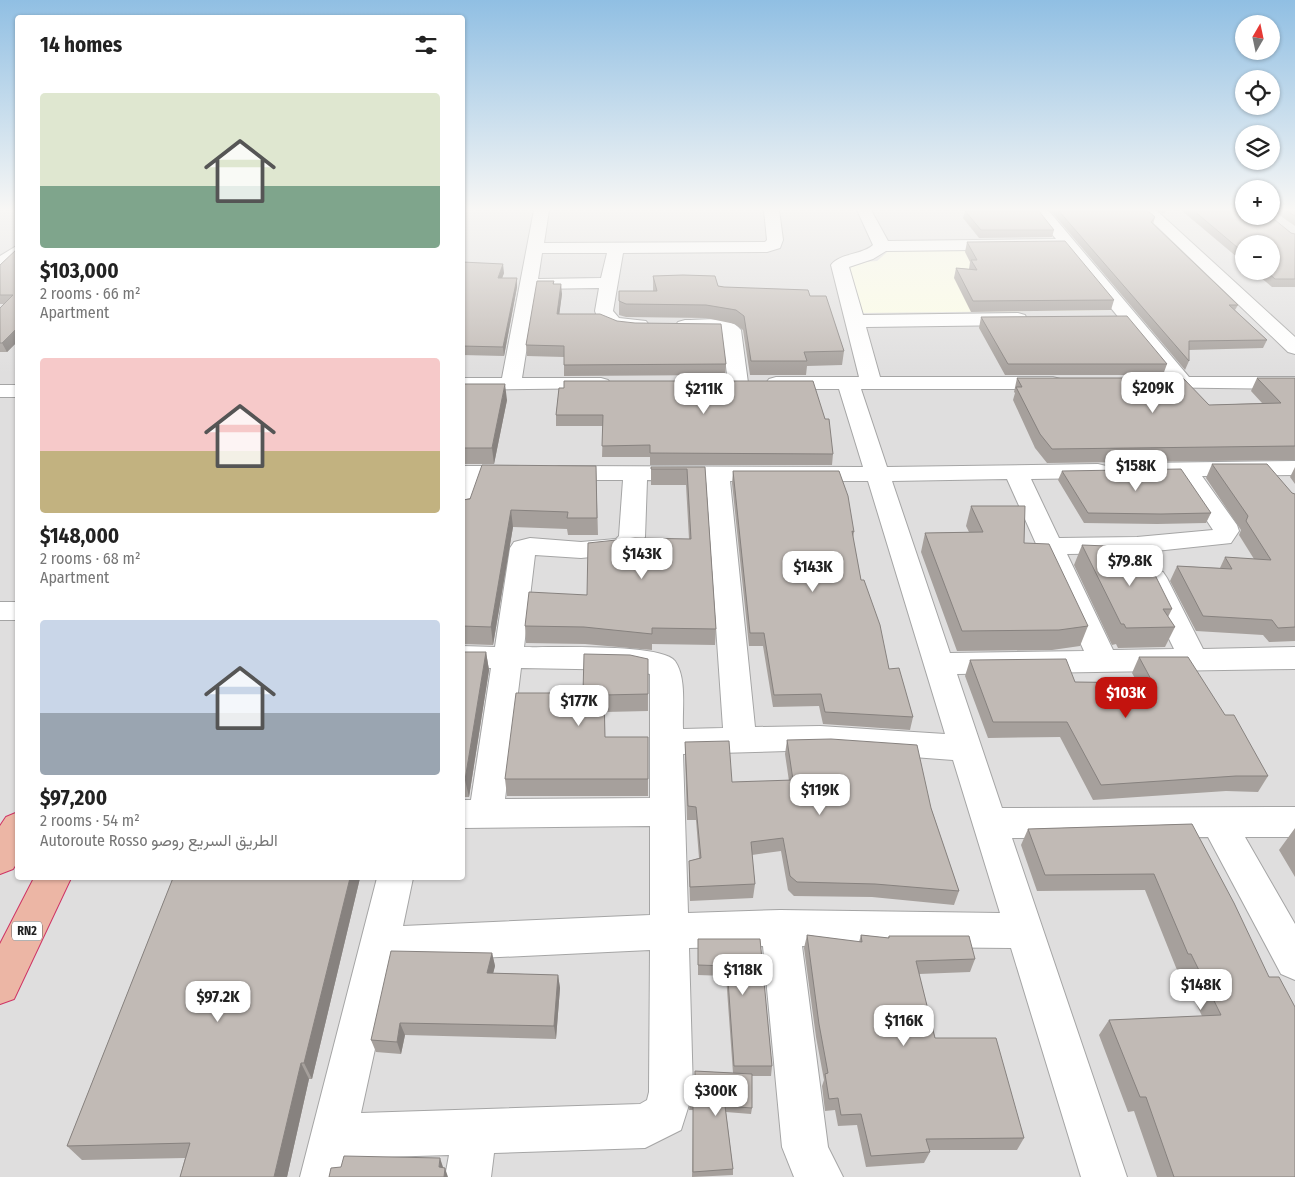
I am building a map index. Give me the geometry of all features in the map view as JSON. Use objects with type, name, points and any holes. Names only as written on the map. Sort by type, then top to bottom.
[{"type":"highway","points":[[0,858],[15,832]]},
{"type":"highway","name":"RN2","points":[[0,985],[52,880]]},
{"type":"street","points":[[511,384],[531,265]]},
{"type":"street","points":[[613,265],[604,311],[606,318],[623,325],[722,326],[731,330],[728,383],[1076,383]]},
{"type":"street","points":[[840,265],[854,321],[859,383],[877,474],[1104,1177]]},
{"type":"street","points":[[1086,265],[1183,383]]},
{"type":"street","points":[[1207,265],[1295,348]]},
{"type":"street","points":[[528,284],[610,283]]},
{"type":"street","points":[[1110,318],[1129,318]]},
{"type":"street","points":[[854,321],[1041,319]]},
{"type":"street","points":[[1134,383],[1295,383]]},
{"type":"street","points":[[465,384],[620,384]]},
{"type":"street","points":[[0,391],[15,391]]},
{"type":"street","points":[[465,492],[468,473],[877,474],[1268,468],[1290,478]]},
{"type":"street","points":[[1051,546],[1137,545],[1222,537],[1226,531],[1224,525],[1185,470]]},
{"type":"street","points":[[1016,472],[1103,661]]},
{"type":"street","points":[[636,474],[632,537],[624,548],[580,550],[530,546],[523,548],[506,658],[474,814],[667,812]]},
{"type":"street","points":[[718,474],[723,555],[740,739]]},
{"type":"street","points":[[1137,545],[1194,660]]},
{"type":"street","points":[[0,611],[15,611]]},
{"type":"street","points":[[333,1136],[645,1126],[665,1114],[671,1092],[666,675],[663,667],[653,662],[637,660],[465,658]]},
{"type":"street","points":[[938,664],[1295,658]]},
{"type":"street","points":[[667,742],[820,738],[965,748]]},
{"type":"street","points":[[1218,822],[1285,925],[1295,961]]},
{"type":"street","points":[[989,823],[1295,822]]},
{"type":"street","points":[[323,1177],[394,880]]},
{"type":"street","points":[[378,945],[670,931],[780,928],[1025,932]]},
{"type":"street","points":[[780,928],[806,1147],[814,1170],[820,1177]]},
{"type":"street","points":[[468,1177],[475,1132]]},
{"type":"shaded area","points":[[0,265],[15,265],[15,880],[465,880],[465,265],[1235,265],[1235,280],[1280,280],[1280,265],[1295,265],[1295,1177],[0,1177]]},
{"type":"shaded area","points":[[849,265],[1081,265],[1117,310],[861,313]]},
{"type":"building","points":[[0,265],[15,265],[15,330],[2,343],[0,343],[0,308],[13,295],[0,295]]},
{"type":"building","points":[[465,265],[503,265],[498,278],[517,278],[503,347],[465,346]]},
{"type":"building","points":[[974,265],[1085,265],[1114,300],[973,301],[956,268],[977,270]]},
{"type":"building","points":[[1106,265],[1196,265],[1238,305],[1229,305],[1267,340],[1189,341],[1189,361]]},
{"type":"building","points":[[1280,265],[1295,265],[1295,279],[1280,279]]},
{"type":"building","points":[[653,276],[715,276],[718,286],[724,287],[808,290],[810,296],[826,296],[844,351],[804,352],[807,361],[751,361],[744,316],[736,310],[706,305],[626,304],[619,301],[619,291],[657,291]]},
{"type":"building","points":[[537,281],[554,281],[553,284],[561,284],[557,314],[600,314],[617,321],[635,323],[721,324],[726,364],[564,365],[564,346],[526,345]]},
{"type":"building","points":[[1127,316],[1167,364],[1008,364],[981,317]]},
{"type":"building","points":[[1017,378],[1183,378],[1209,405],[1281,403],[1257,378],[1295,378],[1295,446],[1052,449],[1040,434],[1016,387],[1022,387]]},
{"type":"building","points":[[564,381],[813,381],[825,419],[829,419],[833,454],[650,453],[650,445],[602,446],[603,415],[556,415],[559,388],[564,388]]},
{"type":"building","points":[[465,384],[505,384],[492,448],[465,448]]},
{"type":"building","points":[[1212,464],[1267,464],[1292,493],[1295,494],[1295,627],[1278,628],[1272,620],[1203,616],[1177,566],[1232,569],[1225,557],[1271,560],[1246,521],[1248,516]]},
{"type":"building","points":[[482,465],[596,466],[597,518],[567,518],[568,512],[511,510],[491,627],[465,626],[465,500],[470,499]]},
{"type":"building","points":[[651,467],[705,467],[716,629],[652,628],[652,634],[584,627],[525,626],[529,592],[587,595],[588,543],[635,538],[691,539],[687,469],[651,469]]},
{"type":"building","points":[[1181,469],[1211,513],[1088,513],[1062,471]]},
{"type":"building","points":[[733,471],[839,471],[848,496],[861,580],[864,580],[880,625],[889,669],[899,668],[913,717],[825,712],[821,694],[774,695],[764,633],[750,633]]},
{"type":"building","points":[[971,506],[1025,506],[1024,543],[1049,544],[1088,626],[1059,630],[962,631],[925,533],[983,532]]},
{"type":"building","points":[[1082,545],[1132,547],[1138,559],[1147,559],[1172,609],[1163,609],[1175,627],[1126,628],[1124,624],[1121,624]]},
{"type":"building","points":[[465,652],[486,652],[465,780]]},
{"type":"building","points":[[584,654],[630,655],[648,659],[648,694],[604,695],[605,737],[648,737],[648,779],[505,779],[516,693],[583,693]]},
{"type":"building","points":[[1139,657],[1188,657],[1225,715],[1234,715],[1268,776],[1236,776],[1101,785],[1067,722],[993,722],[970,660],[1066,659],[1075,682],[1153,683]]},
{"type":"building","points":[[831,739],[917,745],[931,808],[959,891],[875,884],[797,882],[790,876],[783,838],[751,842],[755,884],[690,887],[689,861],[701,858],[696,807],[688,806],[685,742],[729,741],[732,782],[793,780],[787,740]]},
{"type":"building","points":[[1192,824],[1234,903],[1269,977],[1279,977],[1295,1007],[1295,1177],[1174,1177],[1146,1097],[1140,1097],[1109,1020],[1221,1015],[1191,954],[1188,954],[1154,874],[1045,875],[1028,829]]},
{"type":"building","points":[[172,880],[350,880],[304,1063],[301,1063],[274,1177],[180,1177],[190,1143],[67,1146]]},
{"type":"building","points":[[807,935],[862,942],[861,935],[889,938],[889,936],[969,936],[975,959],[916,961],[935,1038],[996,1038],[1024,1138],[926,1139],[930,1152],[871,1156],[861,1114],[841,1115],[838,1098],[829,1099],[825,1074],[828,1073],[819,1024]]},
{"type":"building","points":[[698,939],[760,939],[772,1066],[734,1066],[727,966],[698,965]]},
{"type":"building","points":[[391,951],[492,953],[487,973],[558,975],[554,1026],[400,1023],[397,1042],[371,1040]]},
{"type":"building","points":[[695,1071],[752,1074],[752,1108],[725,1106],[733,1169],[693,1172],[693,1104],[690,1104],[695,1086]]},
{"type":"building","points":[[344,1156],[440,1158],[439,1167],[445,1168],[444,1177],[329,1177],[331,1168],[341,1167]]}]
